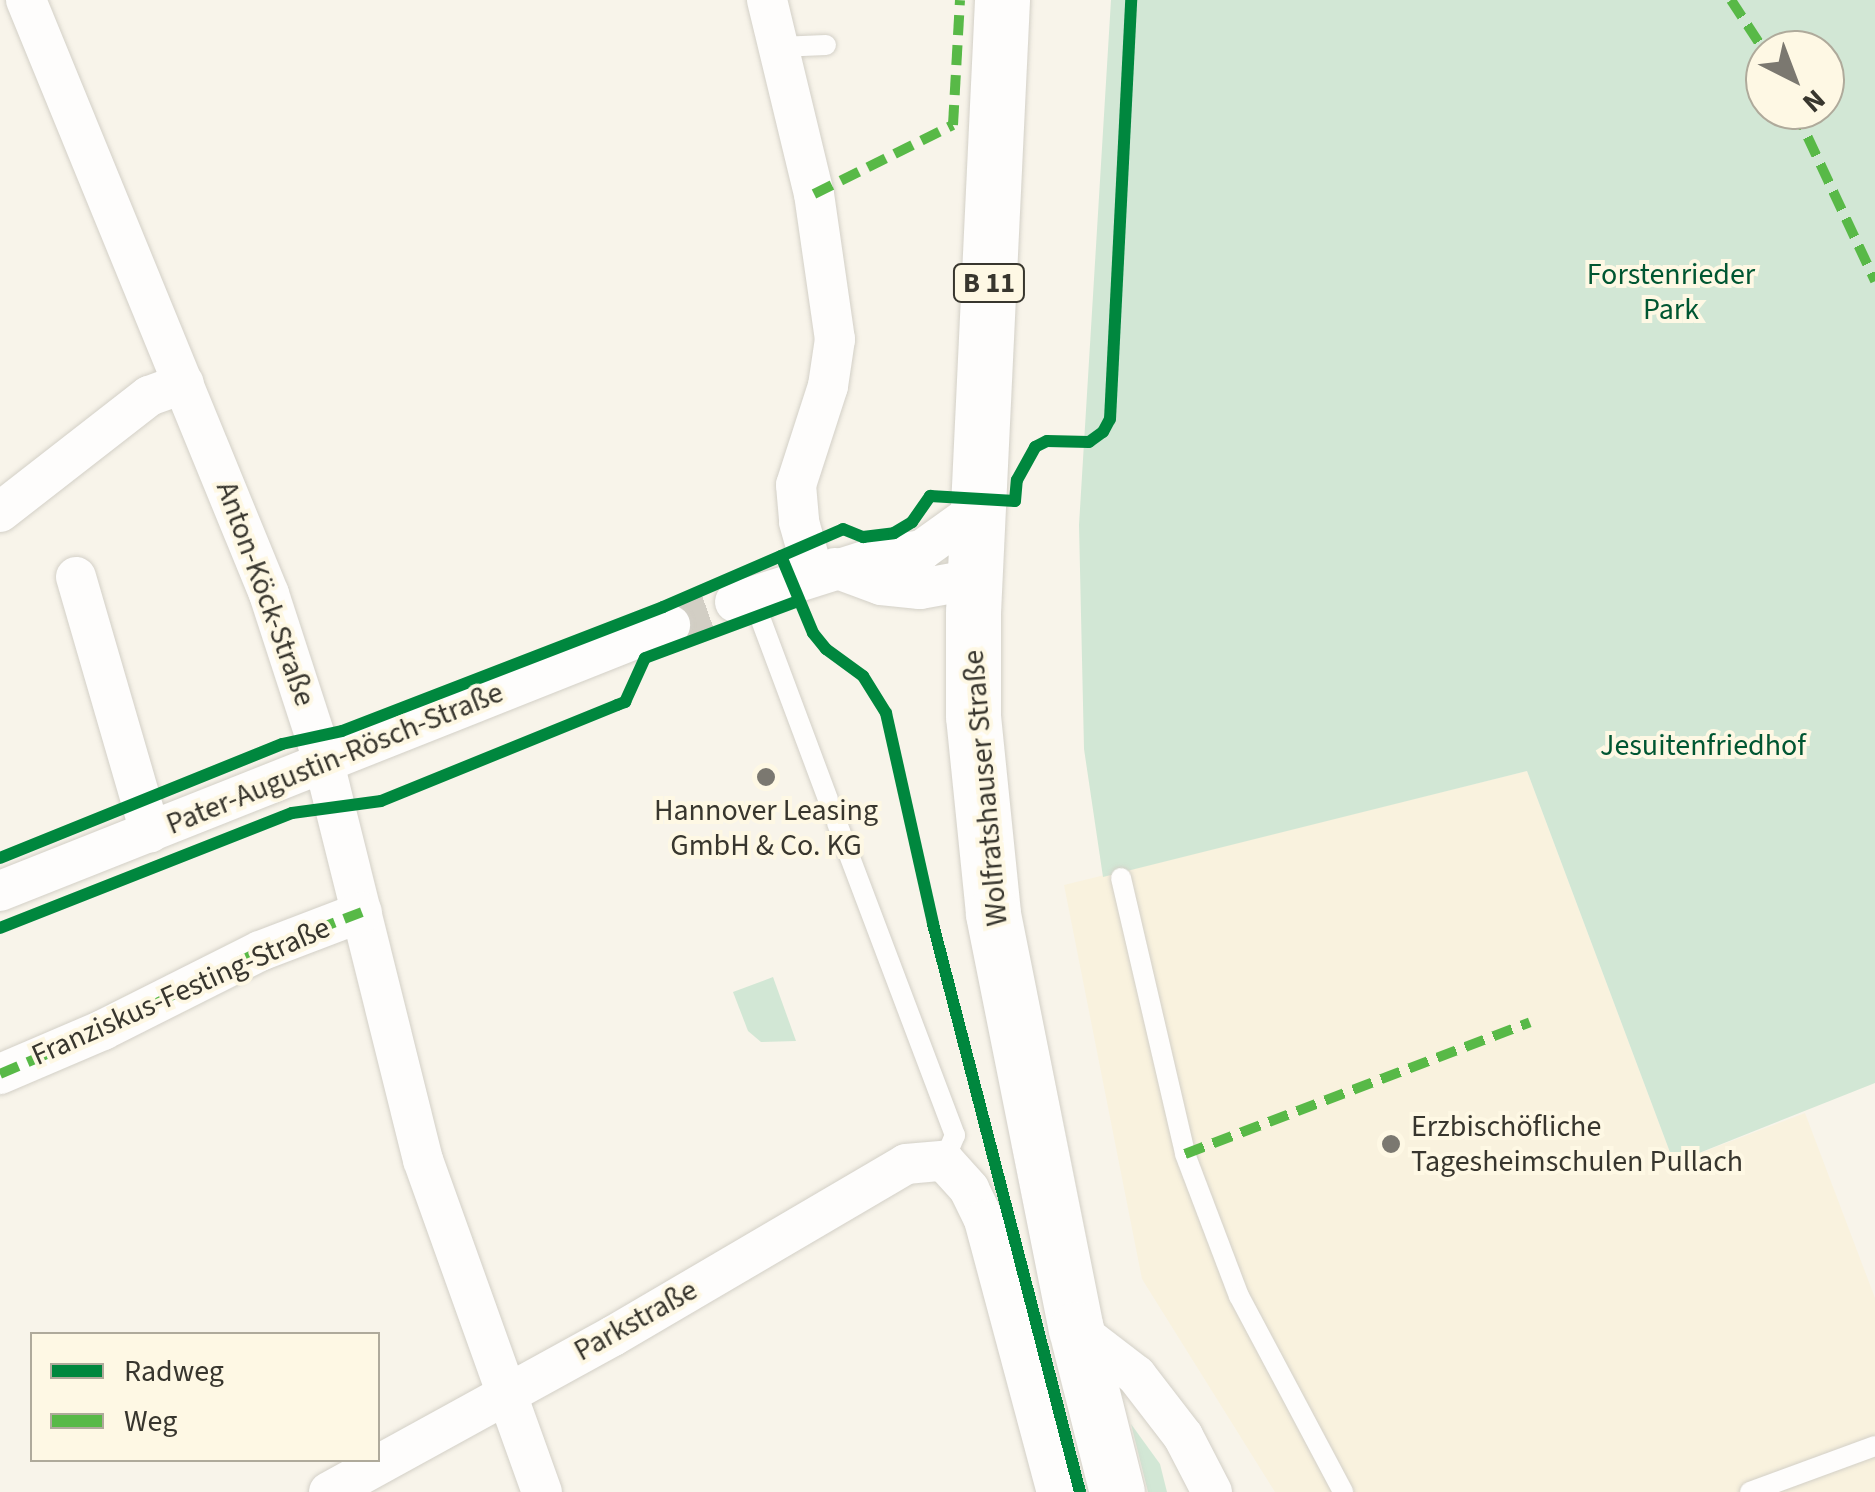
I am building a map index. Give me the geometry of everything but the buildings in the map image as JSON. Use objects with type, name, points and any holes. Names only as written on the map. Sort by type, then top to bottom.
[{"type":"main road","name":"Wolfratshauser Straße","points":[[1002,0],[974,579],[973,716],[993,914],[1076,1329],[1117,1492]]},
{"type":"street","name":"Anton-Köck-Straße","points":[[26,0],[269,594],[324,763],[423,1160],[542,1492]]},
{"type":"street","points":[[768,0],[814,194],[835,339],[828,386],[796,485],[800,522],[825,572]]},
{"type":"street","points":[[0,512],[149,396],[184,383]]},
{"type":"street","points":[[743,599],[825,572],[922,550],[979,509]]},
{"type":"street","points":[[922,550],[974,579]]},
{"type":"street","points":[[825,572],[920,589],[974,579]]},
{"type":"street","points":[[76,576],[150,832]]},
{"type":"street","name":"Pater-Augustin-Rösch-Straße","points":[[0,892],[670,625]]},
{"type":"street","name":"Franziskus-Festing-Straße","points":[[0,1074],[103,1030],[260,951],[362,912]]},
{"type":"street","points":[[944,1161],[969,1189],[984,1220],[1057,1492]]},
{"type":"street","name":"Parkstraße","points":[[329,1492],[613,1336],[906,1164],[944,1161]]},
{"type":"street","points":[[1076,1329],[1136,1375],[1183,1436],[1212,1492]]},
{"type":"lane","points":[[780,47],[826,45]]},
{"type":"lane","points":[[743,599],[828,799]]},
{"type":"lane","points":[[837,823],[955,1135],[944,1161]]},
{"type":"lane","points":[[1121,878],[1185,1154],[1238,1296],[1344,1492]]},
{"type":"lane","points":[[1750,1492],[1875,1446]]},
{"type":"shaded area","name":"Erzbischöfliche Tagesheimschulen Pullach","points":[[1527,771],[1674,1163],[1805,1113],[1875,1298],[1875,1492],[1275,1492],[1142,1279],[1064,885]]},
{"type":"green space","points":[[1111,0],[1875,0],[1875,1083],[1674,1163],[1527,771],[1103,877],[1084,749],[1079,525]]},
{"type":"green space","points":[[773,977],[796,1041],[761,1042],[748,1031],[733,992]]},
{"type":"green space","points":[[1131,1424],[1160,1464],[1167,1492],[1148,1492]]},
{"type":"tunnel","points":[[670,625],[735,602]]},
{"type":"marked path","points":[[814,194],[953,125],[960,0]]},
{"type":"marked path","points":[[1731,0],[1751,30]]},
{"type":"marked path","points":[[1804,130],[1875,281]]},
{"type":"marked path","points":[[0,1074],[103,1030],[260,951],[362,912]]},
{"type":"marked path","points":[[1185,1154],[1530,1022]]},
{"type":"cycle path","points":[[0,858],[282,744],[342,731],[663,607],[843,529],[863,537],[894,533],[912,522],[930,496],[1015,501],[1017,480],[1035,447],[1047,441],[1089,442],[1103,432],[1110,419],[1131,0]]},
{"type":"cycle path","points":[[781,556],[813,633],[826,649],[863,676],[886,713],[933,924],[1080,1492]]},
{"type":"cycle path","points":[[0,928],[292,813],[381,801],[625,702],[645,658],[798,601]]},
{"type":"place","name":"Hannover Leasing GmbH & Co. KG","points":[[766,777]]},
{"type":"place","name":"Erzbischöfliche Tagesheimschulen Pullach","points":[[1391,1144]]},
{"type":"park label","name":"Forstenrieder Park","points":[[1671,292]]},
{"type":"park label","name":"Jesuitenfriedhof","points":[[1703,746]]}]
